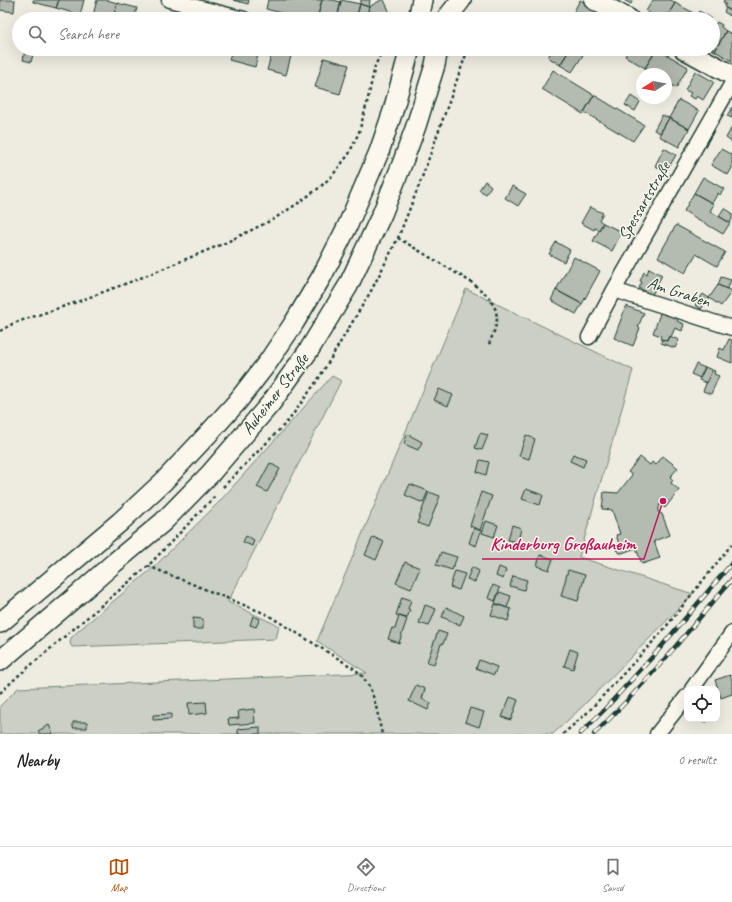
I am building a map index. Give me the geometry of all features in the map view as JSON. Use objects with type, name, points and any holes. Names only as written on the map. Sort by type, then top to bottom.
[{"type":"main road","points":[[447,12],[448,0]]},
{"type":"main road","points":[[452,12],[461,0]]},
{"type":"main road","points":[[594,0],[616,12]]},
{"type":"main road","name":"Auheimer Straße","points":[[0,623],[120,522],[164,481],[237,402],[268,362],[294,323],[322,276],[347,227],[379,152],[391,118],[408,56]]},
{"type":"main road","name":"Auheimer Straße","points":[[0,661],[163,522],[210,474],[271,403],[309,350],[348,286],[382,214],[402,164],[416,126],[437,56]]},
{"type":"main road","points":[[697,56],[732,75]]},
{"type":"street","points":[[169,0],[216,12]]},
{"type":"street","name":"Spessartstraße","points":[[589,337],[614,290],[732,83]]},
{"type":"street","name":"Am Graben","points":[[614,290],[732,328]]},
{"type":"street","points":[[694,686],[732,633]]},
{"type":"street","points":[[657,734],[684,700]]},
{"type":"path","points":[[0,331],[14,323],[74,303],[138,279],[225,243],[272,220],[319,188],[332,176],[349,154],[359,132],[375,66],[380,56]]},
{"type":"path","points":[[398,238],[471,282],[488,296],[496,310],[497,319],[495,330],[488,347]]},
{"type":"path","points":[[563,734],[587,713],[661,632],[732,544]]},
{"type":"path","points":[[148,566],[266,614],[355,669],[366,680],[375,700],[382,734]]},
{"type":"shaded area","points":[[466,289],[633,370],[579,557],[693,594],[582,707],[553,734],[0,734],[0,706],[18,688],[367,673],[317,641]]},
{"type":"shaded area","points":[[332,376],[341,381],[228,602],[279,626],[276,639],[72,647],[70,643],[71,638],[154,567],[219,502]]},
{"type":"building","points":[[0,0],[15,0],[14,12],[0,10]]},
{"type":"building","points":[[33,0],[59,0],[56,8],[33,2]]},
{"type":"building","points":[[59,0],[84,0],[81,12],[70,12],[56,8]]},
{"type":"building","points":[[97,0],[107,0],[117,3],[115,12],[94,12]]},
{"type":"building","points":[[233,0],[249,0],[248,4]]},
{"type":"building","points":[[268,0],[322,0],[319,12],[277,12],[266,9]]},
{"type":"building","points":[[322,0],[341,2],[339,12],[319,12]]},
{"type":"building","points":[[341,0],[360,4],[358,12],[338,12]]},
{"type":"building","points":[[361,0],[370,0],[369,7],[360,4]]},
{"type":"building","points":[[381,0],[384,0],[390,12],[368,12],[369,7]]},
{"type":"building","points":[[580,0],[603,12],[574,12]]},
{"type":"building","points":[[624,0],[633,0],[631,4]]},
{"type":"building","points":[[653,0],[671,0],[675,3],[670,12],[646,11]]},
{"type":"building","points":[[724,0],[732,0],[732,11],[724,7],[726,4],[723,2]]},
{"type":"building","points":[[117,3],[137,8],[136,12],[115,12]]},
{"type":"building","points":[[675,3],[692,12],[670,12]]},
{"type":"building","points":[[360,4],[369,7],[368,12],[358,12]]},
{"type":"building","points":[[726,8],[732,12],[732,17],[724,12]]},
{"type":"building","points":[[720,24],[722,25],[721,27],[726,31],[720,42]]},
{"type":"building","points":[[726,31],[732,34],[732,61],[720,54],[720,42]]},
{"type":"building","points":[[24,56],[33,56],[31,62],[23,60]]},
{"type":"building","points":[[230,56],[258,56],[255,67],[229,60]]},
{"type":"building","points":[[271,56],[291,56],[286,75],[267,70]]},
{"type":"building","points":[[549,56],[566,56],[560,65]]},
{"type":"building","points":[[566,56],[582,56],[572,72],[560,65]]},
{"type":"building","points":[[625,56],[653,56],[645,68]]},
{"type":"building","points":[[653,56],[669,56],[688,67],[676,88],[672,86],[672,68],[645,68]]},
{"type":"building","points":[[324,58],[349,65],[340,94],[315,87]]},
{"type":"building","points":[[553,70],[594,95],[583,114],[542,89]]},
{"type":"building","points":[[695,71],[714,82],[703,100],[697,96],[695,99],[689,96],[691,93],[685,90]]},
{"type":"building","points":[[594,95],[644,125],[633,141],[584,112]]},
{"type":"building","points":[[631,96],[636,99],[636,104],[639,104],[635,111],[625,105]]},
{"type":"building","points":[[679,100],[699,111],[689,129],[669,118]]},
{"type":"building","points":[[732,107],[732,118],[727,116]]},
{"type":"building","points":[[662,115],[669,118],[660,133],[654,130]]},
{"type":"building","points":[[669,118],[689,129],[679,147],[659,136]]},
{"type":"building","points":[[732,127],[732,142],[726,138]]},
{"type":"building","points":[[664,148],[676,155],[666,172],[655,166]]},
{"type":"building","points":[[721,149],[732,155],[732,168],[728,175],[711,165]]},
{"type":"building","points":[[703,177],[724,189],[720,195],[718,193],[712,203],[694,193]]},
{"type":"building","points":[[485,181],[491,186],[486,194],[479,190]]},
{"type":"building","points":[[512,186],[526,194],[518,206],[505,198]]},
{"type":"building","points":[[694,193],[714,204],[710,211],[730,223],[723,234],[684,211]]},
{"type":"building","points":[[590,207],[603,213],[599,220],[603,223],[599,230],[595,228],[594,230],[581,223]]},
{"type":"building","points":[[724,208],[732,213],[730,223],[719,216]]},
{"type":"building","points":[[603,223],[622,232],[612,251],[593,241]]},
{"type":"building","points":[[676,225],[725,252],[717,266],[696,254],[685,273],[658,257]]},
{"type":"building","points":[[556,242],[570,250],[564,262],[549,254]]},
{"type":"building","points":[[574,257],[600,271],[582,304],[556,290]]},
{"type":"building","points":[[649,268],[662,275],[652,295],[639,288],[644,272],[647,274]]},
{"type":"building","points":[[721,277],[731,280],[727,289],[718,285]]},
{"type":"building","points":[[718,285],[732,291],[721,306],[709,298]]},
{"type":"building","points":[[556,290],[582,304],[576,314],[551,300]]},
{"type":"building","points":[[703,294],[709,298],[701,309],[695,305]]},
{"type":"building","points":[[626,306],[644,313],[638,327],[640,328],[633,346],[614,338]]},
{"type":"building","points":[[661,311],[678,318],[677,321],[684,324],[682,331],[675,328],[671,337],[669,336],[667,341],[660,339],[661,336],[653,333]]},
{"type":"building","points":[[669,336],[679,340],[675,348],[661,343],[662,339],[667,341]]},
{"type":"building","points":[[729,339],[732,340],[732,363],[717,357],[720,348],[724,350]]},
{"type":"building","points":[[696,364],[705,368],[700,378],[691,374]]},
{"type":"building","points":[[705,367],[712,370],[707,383],[699,380]]},
{"type":"building","points":[[712,370],[715,371],[714,374],[719,376],[711,394],[703,391]]},
{"type":"building","points":[[439,389],[453,395],[448,406],[434,400]]},
{"type":"building","points":[[480,433],[488,435],[482,450],[475,448]]},
{"type":"building","points":[[407,434],[422,442],[418,450],[404,444]]},
{"type":"building","points":[[526,435],[535,439],[529,459],[519,456]]},
{"type":"building","points":[[573,454],[586,459],[583,467],[570,461]]},
{"type":"building","points":[[663,456],[678,468],[670,477],[673,480],[671,483],[679,490],[665,508],[660,504],[658,512],[662,514],[670,535],[654,541],[660,558],[642,564],[636,548],[622,553],[619,553],[616,550],[616,547],[619,544],[616,535],[620,534],[612,510],[602,509],[604,492],[618,493],[632,475],[628,472],[640,457],[650,465],[652,462],[656,465]]},
{"type":"building","points":[[480,460],[489,462],[486,475],[477,472]]},
{"type":"building","points":[[270,463],[280,469],[267,492],[257,487]]},
{"type":"building","points":[[410,484],[428,491],[423,503],[405,495]]},
{"type":"building","points":[[526,489],[543,495],[540,505],[522,499]]},
{"type":"building","points":[[429,492],[440,496],[428,527],[417,523]]},
{"type":"building","points":[[481,492],[492,496],[480,530],[470,526]]},
{"type":"building","points":[[486,521],[498,525],[494,537],[482,533]]},
{"type":"building","points":[[512,525],[521,528],[518,542],[508,540]]},
{"type":"building","points":[[474,528],[481,531],[476,546],[469,543]]},
{"type":"building","points":[[246,536],[254,540],[252,546],[243,542]]},
{"type":"building","points":[[373,537],[384,542],[376,560],[365,555]]},
{"type":"building","points":[[441,552],[457,557],[452,570],[436,565]]},
{"type":"building","points":[[540,555],[553,559],[549,570],[537,566]]},
{"type":"building","points":[[405,562],[420,568],[411,589],[396,583]]},
{"type":"building","points":[[472,567],[479,571],[475,582],[467,579]]},
{"type":"building","points":[[499,567],[506,570],[503,579],[496,576]]},
{"type":"building","points":[[568,570],[585,575],[578,601],[561,596]]},
{"type":"building","points":[[455,571],[465,574],[459,590],[450,587]]},
{"type":"building","points":[[513,576],[527,580],[524,590],[510,586]]},
{"type":"building","points":[[493,585],[500,588],[495,601],[488,598]]},
{"type":"building","points":[[499,592],[511,596],[507,608],[495,603]]},
{"type":"building","points":[[402,597],[411,600],[407,618],[396,615]]},
{"type":"building","points":[[495,604],[511,609],[508,621],[491,615]]},
{"type":"building","points":[[425,605],[436,609],[429,626],[419,623]]},
{"type":"building","points":[[446,607],[464,616],[460,625],[442,617]]},
{"type":"building","points":[[253,616],[260,619],[256,627],[250,625]]},
{"type":"building","points":[[399,616],[407,619],[399,643],[388,639],[392,628],[395,629]]},
{"type":"building","points":[[193,618],[203,619],[203,629],[193,629]]},
{"type":"building","points":[[438,631],[447,634],[443,644],[441,644],[434,664],[427,662]]},
{"type":"building","points":[[570,649],[578,652],[573,669],[564,666]]},
{"type":"building","points":[[479,660],[497,667],[494,675],[476,668]]},
{"type":"building","points":[[730,675],[732,680],[732,694],[721,698],[720,686],[717,686],[715,680]]},
{"type":"building","points":[[416,685],[425,689],[422,699],[431,703],[428,710],[409,701]]},
{"type":"building","points":[[510,697],[518,700],[511,720],[502,717]]},
{"type":"building","points":[[206,702],[207,713],[189,715],[188,703]]},
{"type":"building","points":[[470,708],[484,712],[479,727],[465,722]]},
{"type":"building","points":[[254,709],[255,723],[229,725],[228,719],[239,718],[238,711]]},
{"type":"building","points":[[171,714],[171,719],[153,720],[153,715]]},
{"type":"building","points":[[73,722],[87,722],[87,728],[73,728]]},
{"type":"building","points":[[49,725],[53,734],[40,734],[38,731]]},
{"type":"building","points":[[260,727],[260,734],[238,734],[238,729]]},
{"type":"railway","points":[[580,734],[655,654],[732,563]]},
{"type":"railway","points":[[594,734],[648,678],[732,579]]},
{"type":"place","name":"Kinderburg Großauheim","points":[[663,501]]}]
